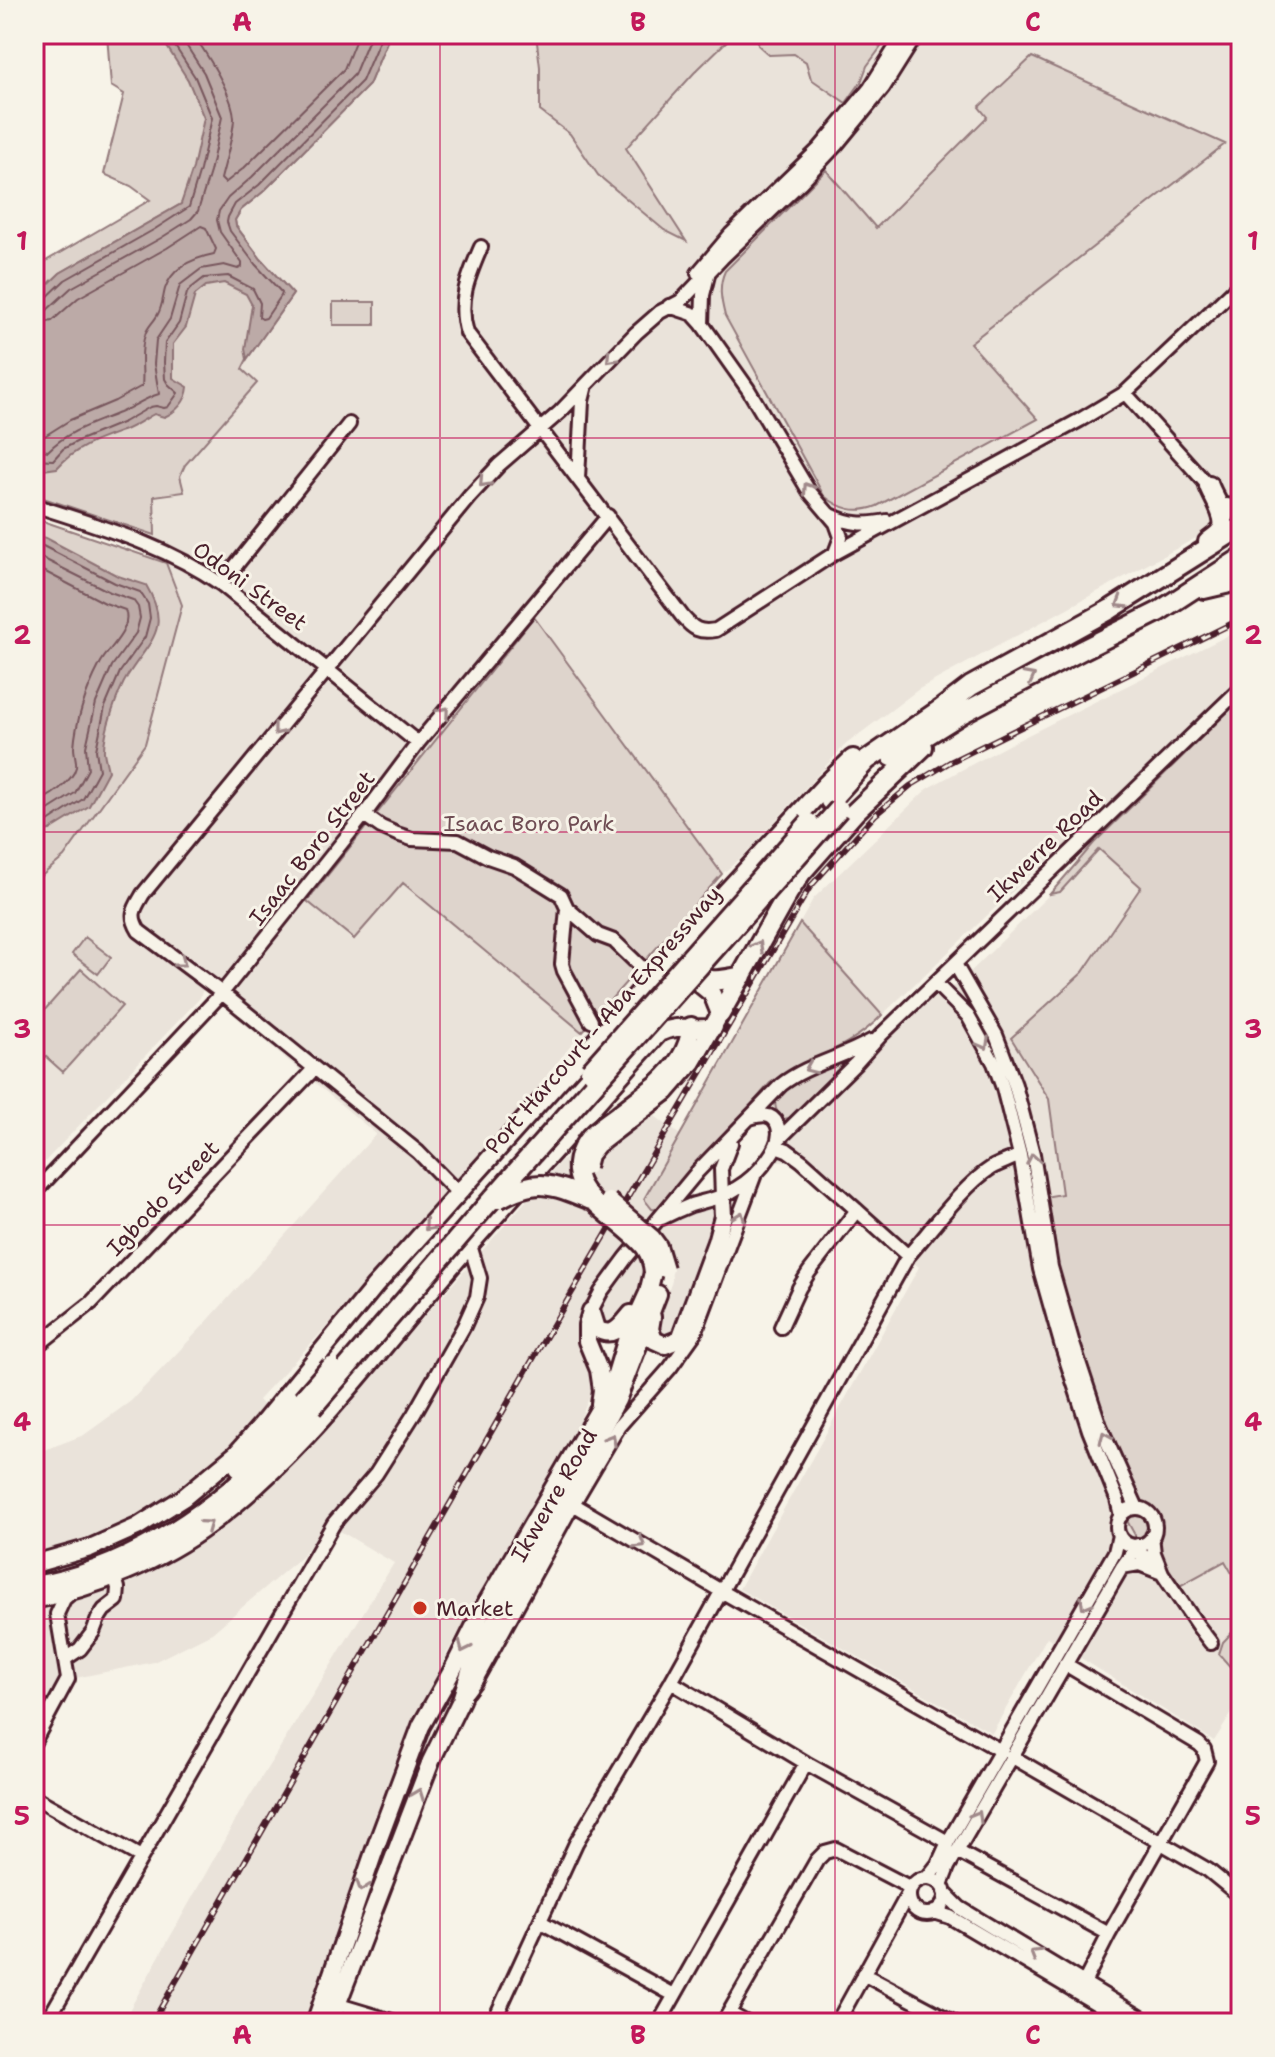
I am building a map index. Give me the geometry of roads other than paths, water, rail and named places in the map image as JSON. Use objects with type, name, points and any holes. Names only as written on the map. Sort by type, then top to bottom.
[{"type":"highway","points":[[1187,561],[1223,527],[1209,486]]},
{"type":"highway","points":[[1158,612],[1185,586],[1236,546],[1241,527]]},
{"type":"highway","name":"Port Harcourt - Aba Expressway","points":[[34,1574],[118,1548],[192,1506],[307,1404],[488,1215],[834,805],[867,760],[971,686],[1111,609],[1241,527]]},
{"type":"highway","name":"Port Harcourt - Aba Expressway","points":[[34,1586],[73,1577],[155,1541],[218,1500],[265,1458],[307,1404],[781,853],[873,771],[961,714],[1158,612],[1241,558]]},
{"type":"highway","points":[[1186,594],[1222,584],[1241,583]]},
{"type":"highway","points":[[667,959],[856,756],[971,686]]},
{"type":"highway","points":[[717,1021],[801,873],[855,812],[961,714]]},
{"type":"highway","points":[[679,944],[681,952],[698,975],[708,980],[742,976]]},
{"type":"highway","points":[[488,1215],[515,1190],[531,1184],[565,1189],[591,1200]]},
{"type":"main road","points":[[34,1564],[90,1548],[137,1527],[203,1482],[236,1454],[375,1286],[667,959],[712,994],[717,1021],[692,1062],[597,1145],[589,1155],[586,1167],[596,1190],[658,1246],[659,1270],[617,1400],[525,1581],[490,1613],[461,1700]]},
{"type":"main road","points":[[652,978],[655,991],[691,1026],[701,1030],[717,1021]]},
{"type":"main road","points":[[34,1600],[72,1592],[174,1547],[210,1524],[273,1469],[310,1432],[470,1245],[488,1215],[659,1033],[691,1026]]},
{"type":"main road","points":[[659,1270],[644,1247],[591,1200],[576,1175],[578,1158],[593,1133],[662,1087],[686,1049],[691,1026]]},
{"type":"main road","points":[[459,1194],[488,1215]]},
{"type":"main road","points":[[651,1298],[651,1335],[660,1344],[674,1343],[683,1333],[716,1242],[723,1216],[722,1197]]},
{"type":"main road","points":[[591,1311],[597,1329],[610,1334],[651,1298]]},
{"type":"main road","name":"Ikwerre Road","points":[[330,2023],[329,2002],[421,1726],[490,1613],[612,1387],[626,1341],[651,1298]]},
{"type":"main road","points":[[591,1311],[587,1341],[601,1380],[599,1410]]},
{"type":"main road","name":"Ikwerre Road","points":[[315,2023],[329,2002],[431,1761],[461,1700]]},
{"type":"street","points":[[669,306],[731,234],[819,149],[870,88],[904,34]]},
{"type":"street","points":[[459,1194],[418,1152],[222,993],[139,931],[133,921],[134,909],[143,894],[470,496],[499,465],[542,429],[651,318],[681,301],[794,189],[837,144],[883,88],[917,34]]},
{"type":"street","points":[[481,247],[466,281],[463,319],[467,333],[682,616],[699,631],[716,630],[835,553],[1125,393],[1241,283]]},
{"type":"street","points":[[702,324],[703,295],[709,272]]},
{"type":"street","points":[[669,306],[693,314],[748,389],[809,491],[840,530],[841,537],[835,553]]},
{"type":"street","points":[[578,478],[582,401],[586,385]]},
{"type":"street","points":[[1125,393],[1234,510],[1241,527]]},
{"type":"street","points":[[221,584],[349,424]]},
{"type":"street","name":"Odoni Street","points":[[34,505],[156,547],[197,567],[418,743]]},
{"type":"street","points":[[829,514],[858,524],[898,518]]},
{"type":"street","name":"Isaac Boro Street","points":[[34,1193],[222,993],[418,743],[608,516]]},
{"type":"street","name":"Ikwerre Road","points":[[659,1219],[680,1209],[722,1197],[755,1174],[792,1126],[881,1035],[1241,688]]},
{"type":"street","points":[[364,815],[397,834],[412,839],[458,841],[514,866],[561,895],[567,908],[598,935],[614,941],[652,978]]},
{"type":"street","points":[[567,908],[562,964],[591,1021]]},
{"type":"street","points":[[955,964],[996,1035],[1015,1085],[1033,1154],[1051,1267],[1073,1344],[1100,1426],[1137,1508]]},
{"type":"street","points":[[935,983],[968,1016],[994,1063],[1020,1155],[1040,1269],[1089,1430],[1121,1516]]},
{"type":"street","name":"Ikwerre Road","points":[[591,1311],[626,1258],[698,1171],[781,1085],[794,1075],[857,1049],[881,1035]]},
{"type":"street","name":"Igbodo Street","points":[[34,1346],[91,1303],[314,1069]]},
{"type":"street","points":[[750,1118],[761,1115],[774,1118],[780,1131],[778,1143],[908,1256]]},
{"type":"street","points":[[792,1126],[789,1134],[791,1146],[802,1161]]},
{"type":"street","points":[[722,1197],[721,1169],[736,1133]]},
{"type":"street","points":[[493,2023],[576,1843],[671,1682],[908,1256],[974,1182],[991,1169],[1020,1155]]},
{"type":"street","name":"Ikwerre Road","points":[[461,1700],[476,1680],[525,1581],[619,1426],[670,1368],[695,1333],[755,1174]]},
{"type":"street","points":[[781,1327],[809,1272],[857,1210]]},
{"type":"street","points":[[46,2023],[334,1523],[376,1474],[464,1326],[477,1297],[480,1278],[470,1245]]},
{"type":"street","points":[[573,1504],[1208,1870],[1241,1897]]},
{"type":"street","points":[[837,2023],[910,1890],[916,1882],[927,1878],[952,1847],[1006,1753],[1115,1552],[1121,1516],[1137,1508],[1148,1512],[1155,1529],[1152,1536],[1137,1547],[1122,1567],[1065,1664],[1006,1753]]},
{"type":"street","points":[[1119,1535],[1137,1547],[1162,1573],[1211,1643]]},
{"type":"street","points":[[1152,1536],[1154,1553],[1162,1573]]},
{"type":"street","points":[[1122,1567],[1139,1564],[1162,1573]]},
{"type":"street","points":[[65,1659],[80,1649],[104,1610],[117,1600],[118,1588],[114,1575]]},
{"type":"street","points":[[34,1742],[66,1683],[68,1674],[57,1620],[59,1607],[72,1592]]},
{"type":"street","points":[[34,1600],[57,1620]]},
{"type":"street","points":[[1065,1664],[1199,1744],[1207,1761],[1084,1983]]},
{"type":"street","points":[[671,1682],[806,1763],[1109,1934]]},
{"type":"street","points":[[659,2023],[806,1763]]},
{"type":"street","points":[[34,1797],[141,1857]]},
{"type":"street","points":[[910,1890],[911,1904],[919,1912],[934,1912],[943,1904],[942,1889],[952,1847]]},
{"type":"street","points":[[747,2023],[726,2018],[817,1860],[825,1852],[836,1849],[910,1890]]},
{"type":"street","points":[[927,1878],[934,1880],[960,1908],[1150,2023]]},
{"type":"street","points":[[890,1924],[919,1912]]},
{"type":"street","points":[[934,1912],[950,1917],[1121,2021]]},
{"type":"street","points":[[541,1922],[674,1995]]},
{"type":"street","points":[[863,1974],[955,2023]]},
{"type":"street","points":[[329,2002],[399,2023]]},
{"type":"water","points":[[159,34],[390,34],[369,85],[264,191],[241,210],[235,220],[236,226],[261,259],[293,294],[247,359],[245,349],[252,305],[246,294],[224,283],[206,286],[195,295],[186,327],[173,344],[173,378],[188,387],[180,405],[164,417],[154,414],[129,428],[88,444],[57,468],[43,470],[34,466],[34,298],[60,273],[181,204],[193,168],[204,118],[188,80]]},
{"type":"water","points":[[34,535],[46,538],[118,576],[146,585],[154,600],[158,624],[116,701],[104,744],[108,771],[89,806],[50,830],[34,832]]},
{"type":"railway","points":[[152,2023],[537,1352],[810,887],[875,815],[910,786],[950,762],[1241,619]]},
{"type":"place","name":"Market","points":[[420,1608]]},
{"type":"park label","name":"Isaac Boro Park","points":[[529,823]]}]
